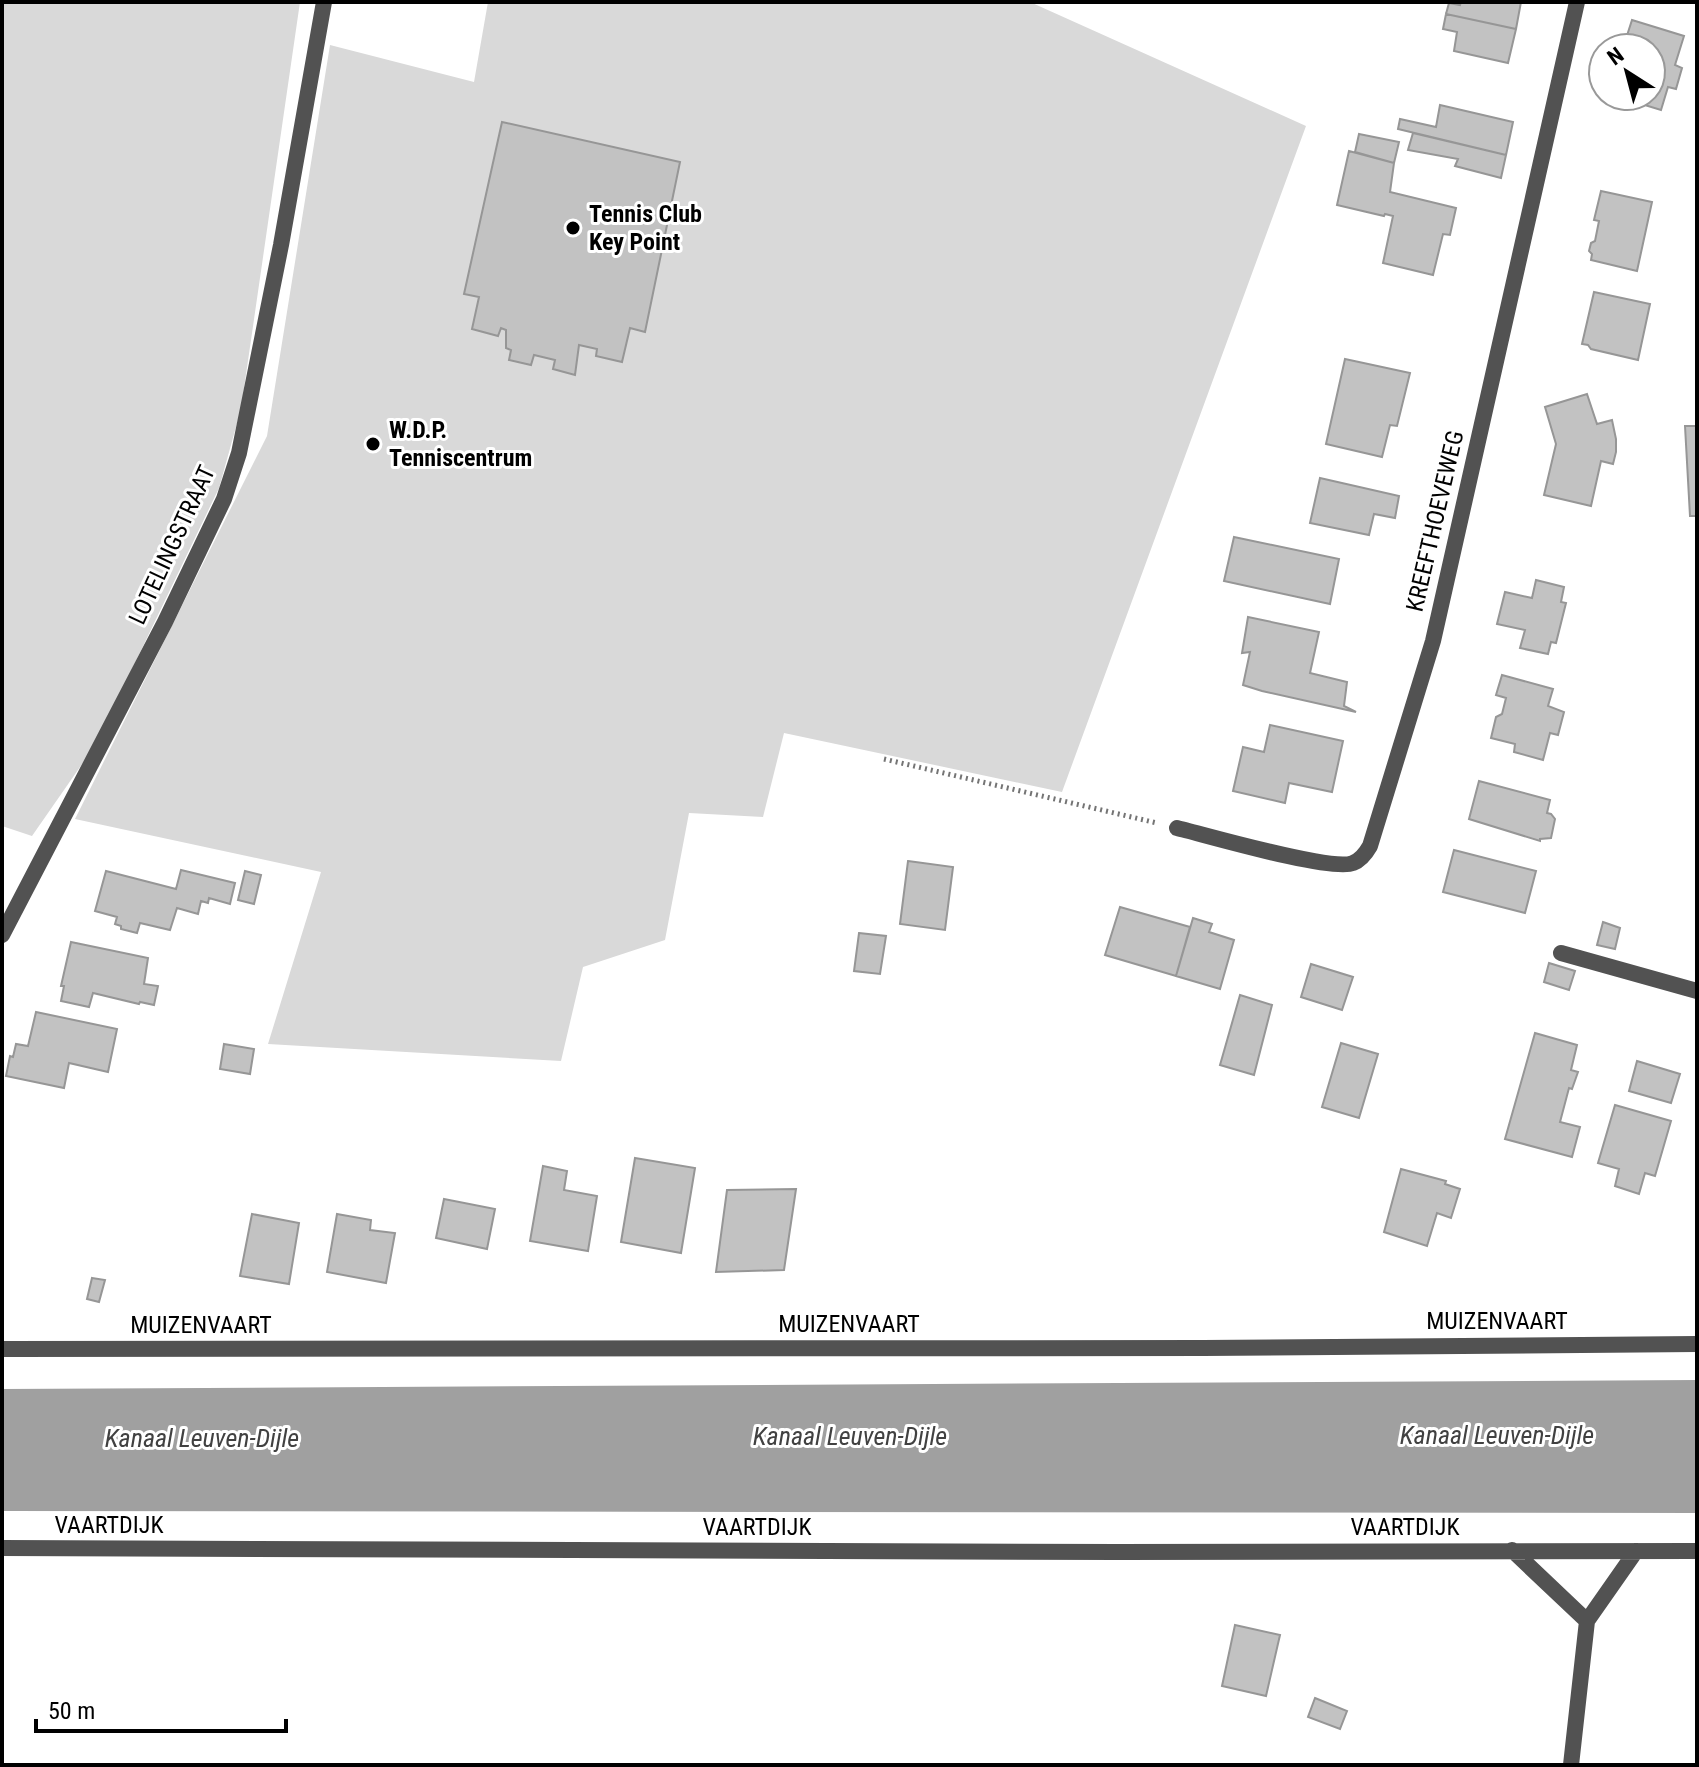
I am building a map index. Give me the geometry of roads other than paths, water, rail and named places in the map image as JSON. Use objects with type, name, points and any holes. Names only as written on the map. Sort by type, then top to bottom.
[{"type":"street","name":"LOTELINGSTRAAT","points":[[2,935],[165,622],[224,499],[239,453],[278,260],[324,2]]},
{"type":"street","name":"KREEFTHOEVEWEG","points":[[1177,828],[1284,855],[1343,866],[1355,863],[1370,846],[1433,641],[1577,2]]},
{"type":"street","points":[[1561,953],[1697,991]]},
{"type":"street","name":"MUIZENVAART","points":[[2,1349],[1203,1348],[1697,1344]]},
{"type":"street","name":"VAARTDIJK","points":[[2,1548],[1697,1551]]},
{"type":"street","points":[[1512,1550],[1587,1621]]},
{"type":"street","points":[[1571,1765],[1587,1621],[1636,1551]]},
{"type":"water","name":"Kanaal Leuven-Dijle","points":[[1697,1380],[1697,1513],[2,1511],[2,1389]]},
{"type":"place","name":"Tennis Club Key Point","points":[[573,228]]},
{"type":"place","name":"W.D.P. Tenniscentrum","points":[[373,444]]}]
